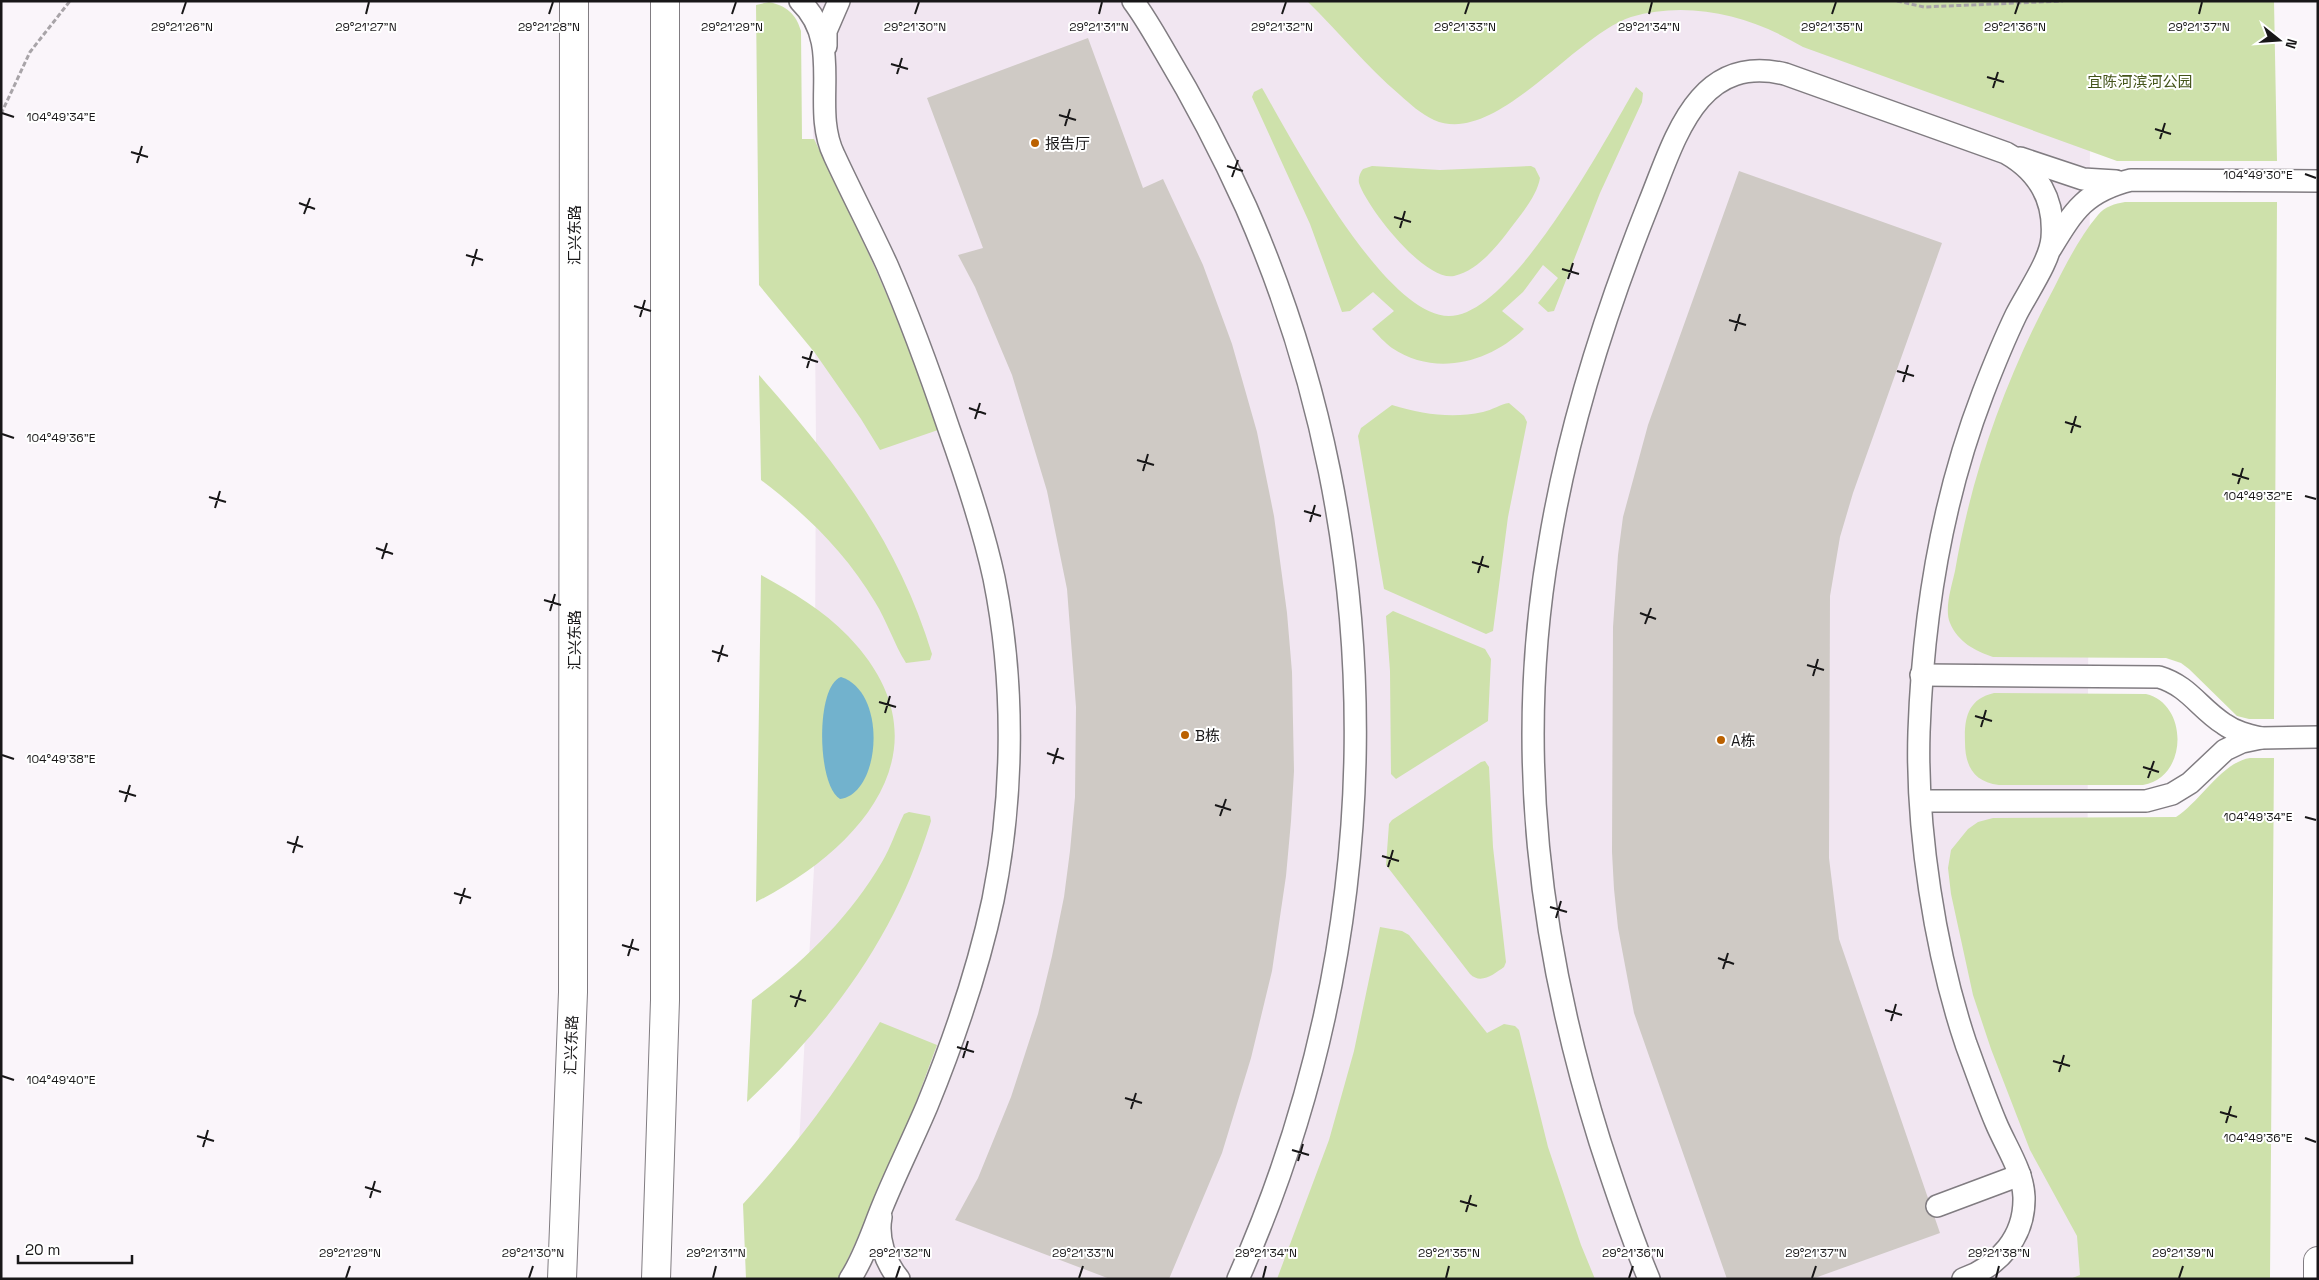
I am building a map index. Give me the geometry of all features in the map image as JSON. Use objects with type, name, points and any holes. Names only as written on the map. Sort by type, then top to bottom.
[{"type":"main road","name":"汇兴东路","points":[[562,1279],[574,992],[574,1]]},
{"type":"main road","points":[[656,1279],[665,1000],[665,1]]},
{"type":"main road","points":[[2318,1261],[2318,1279]]},
{"type":"lane","points":[[800,1],[816,22],[825,54]]},
{"type":"lane","points":[[840,1],[826,31],[826,125],[831,151],[871,230],[900,297],[933,382],[980,522],[998,604],[1008,706],[1005,818],[993,900],[952,1040],[919,1125],[850,1279]]},
{"type":"lane","points":[[1133,1],[1180,76],[1216,143],[1277,284],[1311,394],[1330,470],[1345,553],[1352,631],[1355,677],[1355,781],[1347,884],[1335,967],[1317,1054],[1299,1117],[1268,1206],[1238,1279]]},
{"type":"lane","points":[[1649,1279],[1634,1244],[1611,1175],[1584,1090],[1566,1019],[1544,907],[1536,817],[1534,695],[1542,590],[1565,467],[1601,337],[1636,236],[1689,113],[1706,92],[1731,75],[1756,69],[1785,74],[2083,179],[2318,181]]},
{"type":"lane","points":[[1964,1279],[1984,1270],[1998,1260],[2018,1232],[2023,1216],[2024,1196],[2020,1175],[1981,1084],[1950,987],[1929,884],[1921,801],[1919,740],[1921,674],[1931,582],[1958,464],[1997,357],[2052,241],[2052,213],[2047,197],[2033,173],[2006,152]]},
{"type":"lane","points":[[2045,259],[2069,219],[2085,202],[2101,190],[2132,180]]},
{"type":"lane","points":[[1921,674],[2159,677],[2169,680],[2189,692],[2224,724],[2243,734],[2261,738]]},
{"type":"lane","points":[[1921,801],[2146,801],[2172,794],[2190,783],[2225,750],[2242,742],[2261,738],[2318,737]]},
{"type":"lane","points":[[1937,1206],[2020,1175]]},
{"type":"lane","points":[[884,1202],[880,1224],[882,1244],[888,1262],[899,1279]]},
{"type":"path","points":[[1,114],[30,52],[70,1]]},
{"type":"path","points":[[1897,1],[1924,7],[2063,1]]},
{"type":"shaded area","points":[[812,1],[1706,1],[2090,136],[2086,1279],[802,1279],[797,1182],[814,868],[816,442]]},
{"type":"green space","name":"宜陈河滨河公园","points":[[1307,1],[2274,1],[2277,161],[2117,161],[1803,47],[1783,36],[1741,19],[1698,11],[1675,10],[1631,17],[1608,28],[1508,104],[1483,118],[1458,124],[1434,120],[1412,105],[1388,84]]},
{"type":"green space","points":[[769,2],[786,8],[793,15],[801,31],[802,139],[814,139],[849,210],[897,319],[938,430],[880,450],[815,353],[759,285],[756,5]]},
{"type":"green space","points":[[1636,87],[1643,93],[1642,102],[1600,193],[1554,311],[1548,312],[1538,303],[1558,278],[1543,265],[1523,292],[1502,311],[1524,329],[1510,341],[1478,358],[1443,364],[1409,357],[1392,348],[1372,329],[1394,311],[1373,292],[1350,311],[1342,312],[1310,224],[1252,97],[1254,92],[1262,88],[1317,183],[1342,222],[1369,258],[1397,288],[1424,308],[1449,316],[1474,308],[1501,288],[1528,257],[1555,221],[1580,182]]},
{"type":"green space","points":[[1372,166],[1440,170],[1531,166],[1535,168],[1540,178],[1531,200],[1496,246],[1470,270],[1454,276],[1442,275],[1428,268],[1413,256],[1373,209],[1359,183],[1363,169]]},
{"type":"green space","points":[[2125,202],[2277,202],[2274,719],[2249,719],[2237,716],[2189,669],[2181,663],[2166,658],[1993,657],[1980,652],[1962,641],[1953,630],[1948,617],[1949,597],[1971,497],[1993,424],[2007,389],[2038,320],[2080,240],[2104,209]]},
{"type":"green space","points":[[759,375],[814,440],[862,505],[901,575],[918,613],[932,654],[930,660],[906,663],[879,609],[851,567],[824,535],[761,480]]},
{"type":"green space","points":[[1509,403],[1524,416],[1527,422],[1508,517],[1493,631],[1486,634],[1384,589],[1358,436],[1361,428],[1392,405],[1426,413],[1460,415],[1483,412]]},
{"type":"green space","points":[[761,575],[807,602],[828,618],[848,636],[879,677],[893,716],[893,754],[881,790],[860,823],[830,853],[795,880],[756,902]]},
{"type":"green space","points":[[1393,611],[1485,649],[1491,659],[1488,721],[1396,779],[1391,774],[1390,671],[1386,616]]},
{"type":"green space","points":[[1994,693],[2146,694],[2160,700],[2170,711],[2176,725],[2178,741],[2175,756],[2168,769],[2158,779],[2143,785],[1999,785],[1990,783],[1977,776],[1969,765],[1965,750],[1965,725],[1973,705],[1985,696]]},
{"type":"green space","points":[[2250,758],[2274,758],[2270,1279],[2070,1279],[2080,1275],[2077,1236],[2030,1150],[1991,1049],[1973,995],[1951,894],[1948,868],[1951,850],[1968,829],[1978,822],[1993,818],[2176,817],[2194,802],[2221,774],[2240,761]]},
{"type":"green space","points":[[1485,761],[1489,767],[1493,847],[1506,962],[1504,967],[1492,975],[1479,979],[1470,974],[1386,865],[1389,824],[1392,820]]},
{"type":"green space","points":[[909,812],[930,816],[931,821],[917,862],[900,902],[880,939],[834,1008],[807,1040],[747,1102],[752,1000],[790,970],[840,920],[869,882],[885,856],[904,814]]},
{"type":"green space","points":[[1380,927],[1402,931],[1409,935],[1487,1033],[1504,1024],[1515,1026],[1519,1030],[1548,1147],[1581,1245],[1595,1279],[1277,1279],[1329,1140],[1354,1051]]},
{"type":"green space","points":[[880,1022],[937,1045],[898,1151],[844,1267],[837,1279],[746,1279],[743,1204],[816,1116]]},
{"type":"water","points":[[841,677],[856,686],[866,702],[872,721],[874,742],[871,762],[864,780],[854,793],[840,799],[832,790],[827,776],[823,757],[822,736],[823,716],[827,698],[833,684]]},
{"type":"building","name":"B栋","points":[[1088,38],[1143,188],[1163,179],[1203,265],[1232,344],[1257,432],[1274,516],[1287,613],[1292,672],[1294,771],[1291,821],[1286,876],[1272,971],[1251,1058],[1222,1153],[1169,1279],[1110,1279],[955,1220],[978,1178],[1011,1097],[1038,1014],[1052,956],[1064,897],[1070,851],[1075,797],[1076,707],[1067,589],[1047,491],[1012,375],[975,287],[958,255],[983,248],[927,98]]},
{"type":"building","name":"A栋","points":[[1739,171],[1942,243],[1853,493],[1840,537],[1830,596],[1829,858],[1839,939],[1940,1233],[1812,1279],[1727,1279],[1634,1013],[1618,928],[1614,889],[1612,852],[1613,627],[1618,555],[1623,517],[1648,425]]},
{"type":"place","name":"报告厅","points":[[1035,143]]},
{"type":"place","name":"B栋","points":[[1185,735]]},
{"type":"place","name":"A栋","points":[[1721,740]]}]
